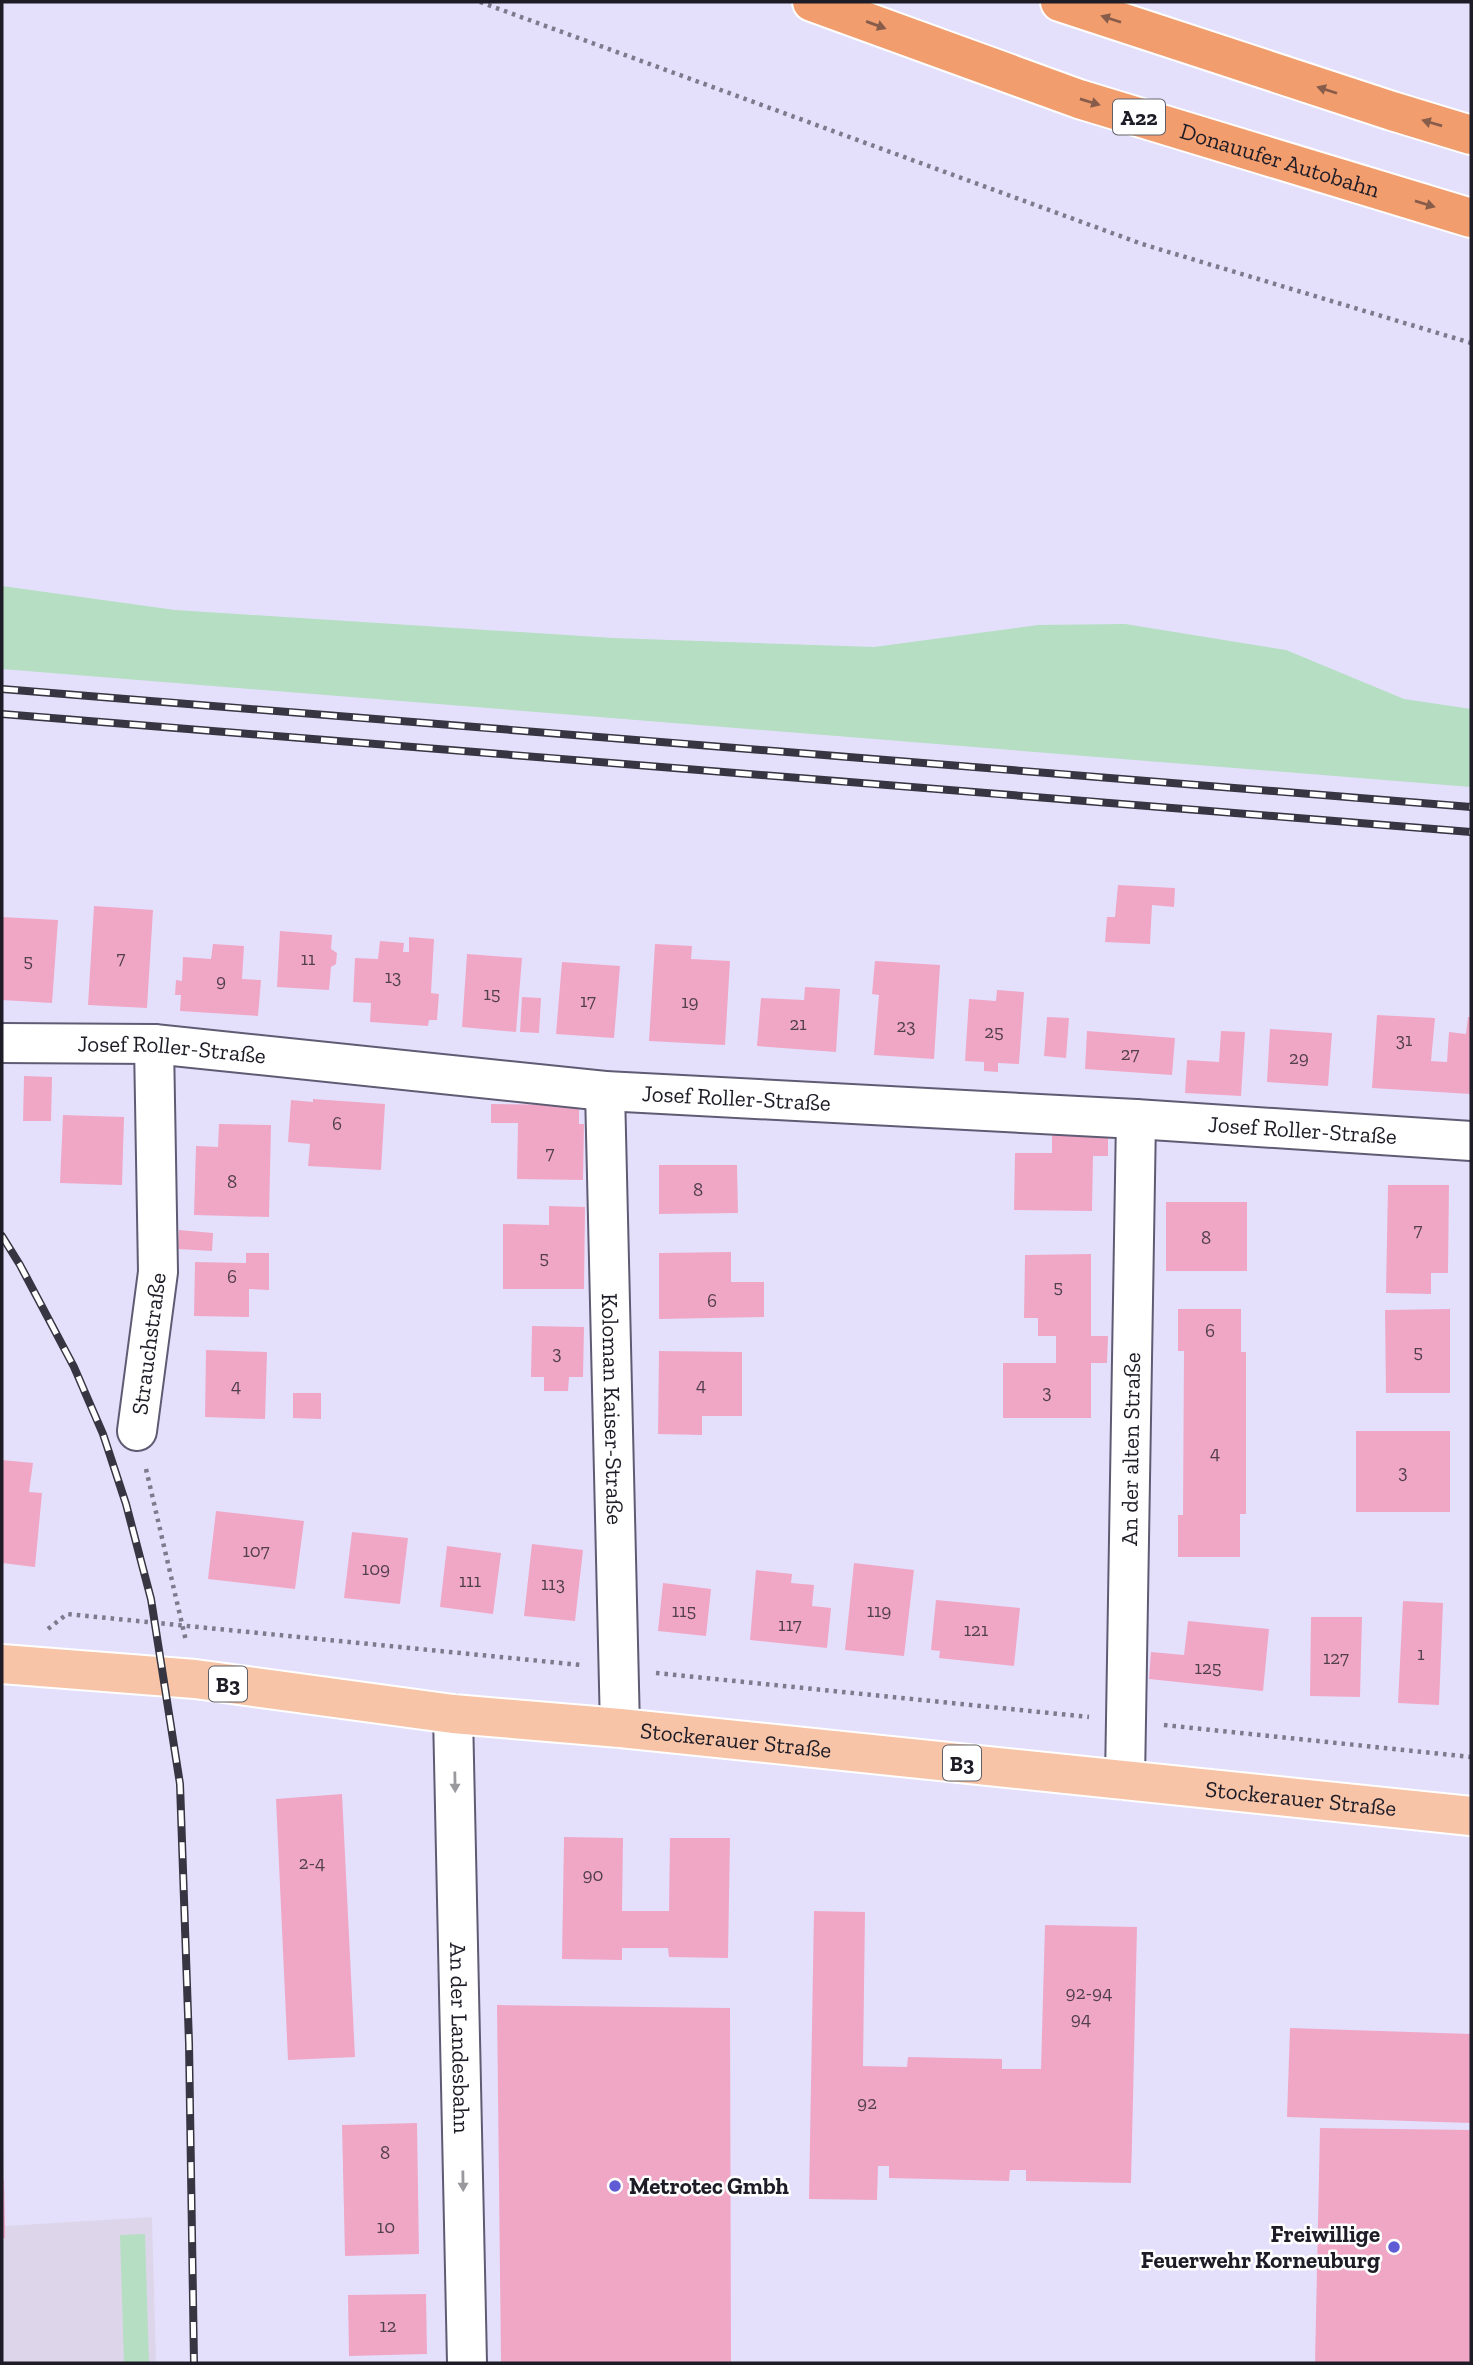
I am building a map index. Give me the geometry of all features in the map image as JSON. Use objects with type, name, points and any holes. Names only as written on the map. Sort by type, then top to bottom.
[{"type":"highway","name":"Donauufer Autobahn","points":[[812,2],[1079,99],[1471,218]]},
{"type":"highway","points":[[1060,2],[1471,135]]},
{"type":"main road","name":"Stockerauer Straße","points":[[2,1664],[195,1679],[453,1714],[620,1728],[1471,1816]]},
{"type":"street","name":"Josef Roller-Straße","points":[[2,1043],[154,1044],[605,1091],[1136,1119],[1471,1141]]},
{"type":"street","name":"Strauchstraße","points":[[137,1431],[158,1272],[154,1044]]},
{"type":"street","name":"Koloman Kaiser-Straße","points":[[605,1091],[620,1728]]},
{"type":"street","name":"An der alten Straße","points":[[1125,1780],[1136,1119]]},
{"type":"street","name":"An der Landesbahn","points":[[453,1714],[467,2363]]},
{"type":"path","points":[[480,2],[1142,244],[1471,343]]},
{"type":"path","name":"Strauchstraße","points":[[137,1431],[195,1679]]},
{"type":"path","points":[[36,1628],[48,1629],[67,1614],[183,1624],[1471,1757]]},
{"type":"shaded area","points":[[2,2092],[5,2226],[152,2217],[156,2363],[2,2363]]},
{"type":"green space","points":[[2,586],[175,610],[613,638],[874,647],[1038,625],[1125,624],[1286,650],[1404,699],[1471,709],[1471,787],[2,669]]},
{"type":"green space","points":[[145,2234],[149,2363],[124,2363],[120,2235]]},
{"type":"building","points":[[1118,885],[1175,888],[1174,907],[1152,905],[1150,944],[1105,942],[1107,917],[1115,917]]},
{"type":"building","points":[[94,906],[153,910],[147,1008],[88,1005]]},
{"type":"building","points":[[2,917],[58,920],[52,1003],[2,1000]]},
{"type":"building","points":[[280,931],[332,935],[331,949],[337,953],[336,964],[331,967],[329,990],[277,987]]},
{"type":"building","points":[[409,937],[434,939],[431,993],[439,994],[437,1020],[429,1020],[428,1026],[370,1022],[371,1003],[353,1002],[355,958],[378,959],[380,941],[404,943],[403,952],[409,952]]},
{"type":"building","points":[[213,944],[244,946],[242,979],[261,980],[258,1016],[180,1011],[181,995],[175,995],[176,980],[182,981],[183,957],[211,959]]},
{"type":"building","points":[[655,944],[692,946],[691,959],[730,961],[725,1045],[649,1041]]},
{"type":"building","points":[[467,954],[522,958],[516,1032],[462,1027]]},
{"type":"building","points":[[875,961],[940,965],[934,1059],[874,1055],[879,995],[872,994]]},
{"type":"building","points":[[562,962],[620,966],[614,1038],[556,1034]]},
{"type":"building","points":[[805,987],[840,989],[836,1052],[757,1046],[761,998],[804,1000]]},
{"type":"building","points":[[997,990],[1024,992],[1019,1064],[998,1063],[998,1072],[984,1071],[984,1062],[965,1061],[969,999],[996,1001]]},
{"type":"building","points":[[522,997],[541,998],[539,1033],[520,1032]]},
{"type":"building","points":[[1377,1015],[1435,1018],[1431,1061],[1447,1062],[1449,1032],[1466,1034],[1468,1017],[1471,1017],[1471,1094],[1372,1088]]},
{"type":"building","points":[[1047,1017],[1069,1018],[1066,1058],[1044,1056]]},
{"type":"building","points":[[1270,1029],[1332,1033],[1328,1086],[1267,1082]]},
{"type":"building","points":[[1087,1031],[1175,1038],[1172,1075],[1085,1069]]},
{"type":"building","points":[[1221,1031],[1245,1032],[1241,1096],[1185,1093],[1187,1060],[1219,1062]]},
{"type":"building","points":[[24,1076],[52,1077],[51,1121],[23,1121]]},
{"type":"building","points":[[313,1099],[385,1104],[381,1170],[308,1166],[310,1144],[288,1142],[291,1100],[313,1102]]},
{"type":"building","points":[[491,1104],[579,1105],[579,1124],[584,1124],[583,1180],[517,1179],[518,1123],[491,1123]]},
{"type":"building","points":[[63,1115],[124,1117],[122,1185],[60,1183]]},
{"type":"building","points":[[219,1124],[271,1125],[269,1217],[194,1215],[196,1146],[218,1147]]},
{"type":"building","points":[[1052,1132],[1108,1133],[1108,1156],[1093,1156],[1092,1211],[1014,1210],[1015,1153],[1052,1153]]},
{"type":"building","points":[[659,1165],[737,1165],[738,1213],[659,1214]]},
{"type":"building","points":[[1388,1185],[1449,1185],[1448,1273],[1431,1273],[1431,1294],[1386,1293]]},
{"type":"building","points":[[1166,1202],[1247,1202],[1247,1271],[1166,1271]]},
{"type":"building","points":[[549,1206],[585,1207],[584,1289],[503,1289],[503,1224],[549,1225]]},
{"type":"building","points":[[179,1230],[213,1233],[212,1251],[178,1249]]},
{"type":"building","points":[[731,1252],[731,1282],[764,1282],[764,1317],[659,1319],[659,1253]]},
{"type":"building","points":[[246,1253],[269,1253],[269,1290],[249,1289],[249,1317],[194,1316],[195,1262],[246,1263]]},
{"type":"building","points":[[1091,1254],[1091,1336],[1108,1336],[1107,1363],[1091,1363],[1091,1418],[1003,1418],[1003,1363],[1056,1363],[1056,1336],[1038,1336],[1038,1318],[1024,1318],[1025,1255]]},
{"type":"building","points":[[1178,1309],[1241,1309],[1241,1352],[1246,1352],[1246,1514],[1240,1514],[1240,1557],[1178,1557],[1178,1515],[1183,1515],[1184,1351],[1178,1351]]},
{"type":"building","points":[[1450,1309],[1450,1393],[1386,1393],[1385,1310]]},
{"type":"building","points":[[532,1326],[584,1327],[583,1377],[569,1377],[568,1391],[544,1391],[544,1377],[531,1377]]},
{"type":"building","points":[[206,1350],[267,1352],[265,1419],[205,1417]]},
{"type":"building","points":[[659,1351],[742,1352],[742,1416],[702,1416],[702,1435],[658,1434]]},
{"type":"building","points":[[293,1393],[321,1393],[321,1419],[293,1418]]},
{"type":"building","points":[[1356,1431],[1450,1431],[1450,1512],[1356,1512]]},
{"type":"building","points":[[2,1460],[33,1463],[29,1492],[42,1493],[35,1567],[2,1563]]},
{"type":"building","points":[[216,1511],[304,1521],[295,1589],[208,1579]]},
{"type":"building","points":[[352,1532],[408,1538],[400,1604],[344,1598]]},
{"type":"building","points":[[532,1544],[583,1550],[575,1621],[524,1616]]},
{"type":"building","points":[[447,1546],[501,1553],[493,1614],[440,1607]]},
{"type":"building","points":[[854,1563],[914,1570],[904,1656],[845,1650]]},
{"type":"building","points":[[756,1570],[792,1574],[791,1583],[814,1585],[812,1606],[831,1608],[827,1648],[750,1640]]},
{"type":"building","points":[[663,1583],[711,1589],[706,1636],[658,1631]]},
{"type":"building","points":[[936,1600],[1020,1608],[1014,1666],[939,1658],[940,1651],[931,1650]]},
{"type":"building","points":[[1403,1601],[1443,1603],[1439,1705],[1398,1703]]},
{"type":"building","points":[[1311,1617],[1362,1617],[1360,1697],[1310,1696]]},
{"type":"building","points":[[1188,1621],[1269,1629],[1263,1691],[1149,1679],[1151,1652],[1184,1655]]},
{"type":"building","points":[[342,1794],[355,2057],[288,2060],[276,1799]]},
{"type":"building","points":[[564,1837],[623,1838],[622,1911],[669,1911],[670,1838],[730,1838],[728,1958],[669,1957],[668,1948],[622,1948],[622,1960],[562,1959]]},
{"type":"building","points":[[814,1911],[865,1912],[863,2066],[907,2067],[908,2057],[1002,2059],[1002,2069],[1041,2069],[1045,1925],[1137,1927],[1131,2183],[1026,2181],[1026,2170],[1010,2170],[1009,2181],[889,2178],[889,2166],[878,2166],[877,2200],[809,2199]]},
{"type":"building","name":"Metrotec Gmbh","points":[[497,2005],[730,2008],[731,2363],[501,2363]]},
{"type":"building","points":[[1290,2028],[1471,2034],[1471,2123],[1287,2117]]},
{"type":"building","points":[[417,2123],[419,2254],[345,2256],[342,2125]]},
{"type":"building","name":"Freiwillige Feuerwehr Korneuburg","points":[[1320,2128],[1471,2130],[1471,2363],[1315,2363]]},
{"type":"building","points":[[4,2180],[5,2238],[2,2238]]},
{"type":"building","points":[[426,2294],[427,2354],[349,2356],[348,2295]]},
{"type":"railway","points":[[2,689],[1471,807]]},
{"type":"railway","points":[[2,714],[1471,832]]},
{"type":"railway","points":[[2,1236],[74,1367],[103,1434],[126,1504],[151,1599],[180,1784],[189,2043],[194,2363]]},
{"type":"place","name":"Metrotec Gmbh","points":[[615,2186]]},
{"type":"place","name":"Freiwillige Feuerwehr Korneuburg","points":[[1394,2247]]}]
